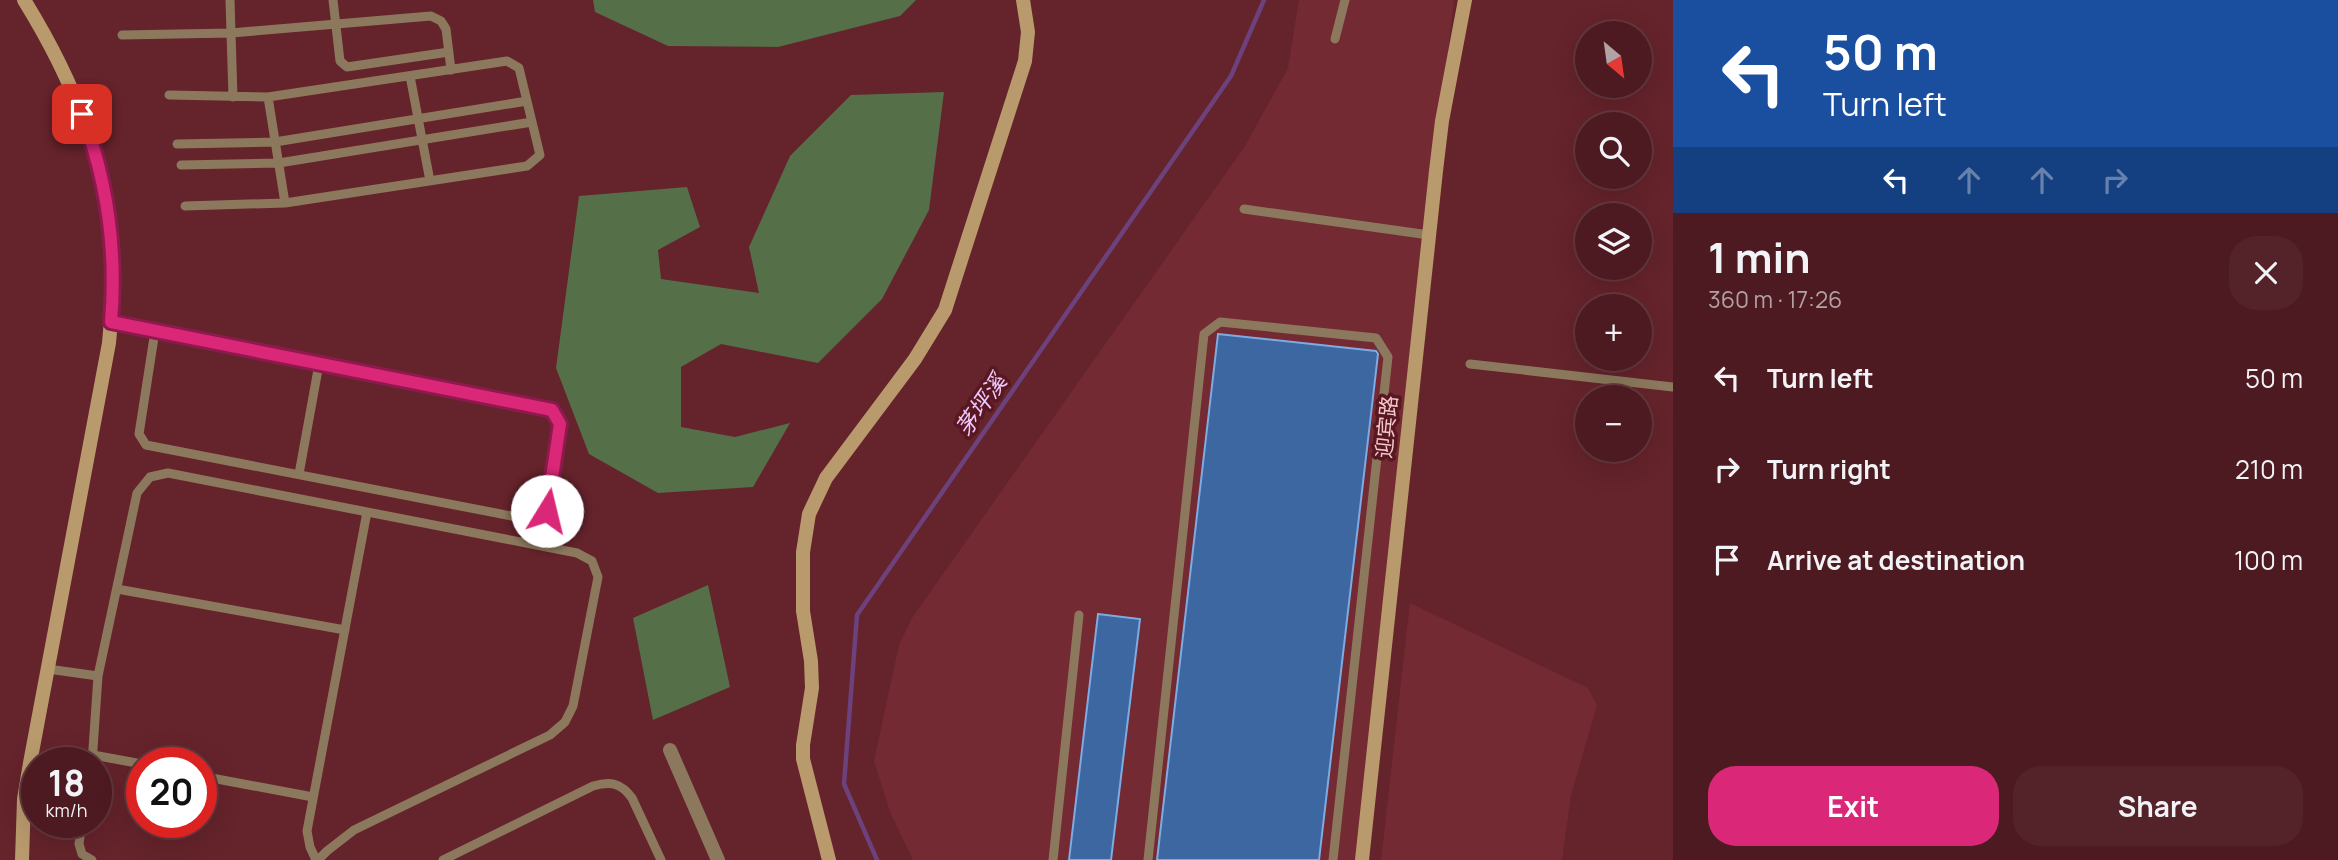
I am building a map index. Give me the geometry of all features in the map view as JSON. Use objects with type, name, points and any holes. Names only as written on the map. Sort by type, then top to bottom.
[{"type":"main road","points":[[22,860],[24,799],[106,356],[113,292],[112,241],[104,189],[91,138],[73,89],[50,42],[24,0]]},
{"type":"main road","points":[[829,860],[803,759],[812,688],[811,661],[803,611],[803,552],[809,514],[826,478],[915,359],[945,310],[1025,61],[1028,32],[1023,0]]},
{"type":"main road","name":"迎宾路","points":[[1362,860],[1442,121],[1465,0]]},
{"type":"street","points":[[670,750],[718,860]]},
{"type":"lane","points":[[230,0],[233,97]]},
{"type":"lane","points":[[333,0],[340,61],[347,66],[449,52]]},
{"type":"lane","points":[[1335,39],[1345,0]]},
{"type":"lane","points":[[121,35],[232,33],[431,16],[441,21],[446,29],[452,70]]},
{"type":"lane","points":[[169,95],[268,97],[507,61],[519,68],[540,155],[527,166],[285,203],[185,206]]},
{"type":"lane","points":[[410,76],[430,181]]},
{"type":"lane","points":[[268,97],[285,203]]},
{"type":"lane","points":[[177,144],[275,142],[527,101]]},
{"type":"lane","points":[[181,164],[279,163],[532,122]]},
{"type":"lane","points":[[1244,209],[1429,235]]},
{"type":"lane","points":[[111,322],[552,410],[560,424],[547,511],[532,520],[146,444],[139,434],[155,331]]},
{"type":"lane","points":[[1148,860],[1203,334],[1220,322],[1376,338],[1388,357],[1333,860]]},
{"type":"lane","points":[[299,474],[319,364]]},
{"type":"lane","points":[[1470,364],[1673,387]]},
{"type":"lane","points":[[93,747],[99,676],[137,493],[150,477],[168,473],[577,553],[592,561],[598,577],[573,706],[565,722],[550,735],[354,830],[317,860],[310,847],[307,831],[367,512]]},
{"type":"lane","points":[[117,589],[345,629]]},
{"type":"lane","points":[[1053,860],[1079,615]]},
{"type":"lane","points":[[48,668],[99,676]]},
{"type":"lane","points":[[217,779],[313,797]]},
{"type":"lane","points":[[443,860],[593,786],[615,783],[632,798],[661,860]]},
{"type":"lane","points":[[80,838],[82,854],[92,860]]},
{"type":"shaded area","points":[[1299,0],[1454,0],[1356,860],[913,860],[890,812],[874,761],[899,645],[912,618],[1245,146],[1288,68]]},
{"type":"shaded area","points":[[1410,603],[1588,688],[1597,705],[1571,795],[1562,860],[1381,860]]},
{"type":"green space","points":[[593,0],[916,0],[900,16],[778,47],[668,46],[595,12]]},
{"type":"green space","points":[[944,92],[929,210],[882,299],[818,363],[721,344],[681,367],[681,427],[735,437],[790,423],[753,487],[658,493],[589,454],[556,368],[579,196],[687,187],[700,227],[658,250],[661,279],[759,293],[749,247],[790,156],[851,95]]},
{"type":"green space","points":[[708,585],[730,687],[653,720],[633,618]]},
{"type":"building","points":[[1218,334],[1376,351],[1378,354],[1319,860],[1157,860]]},
{"type":"building","points":[[1098,614],[1140,619],[1111,860],[1069,860]]},
{"type":"waterway","name":"茅坪溪","points":[[877,860],[844,784],[857,615],[1231,76],[1264,0]]},
{"type":"route","points":[[82,114],[104,189],[112,241],[111,322],[552,410],[560,424],[547,511]]}]
